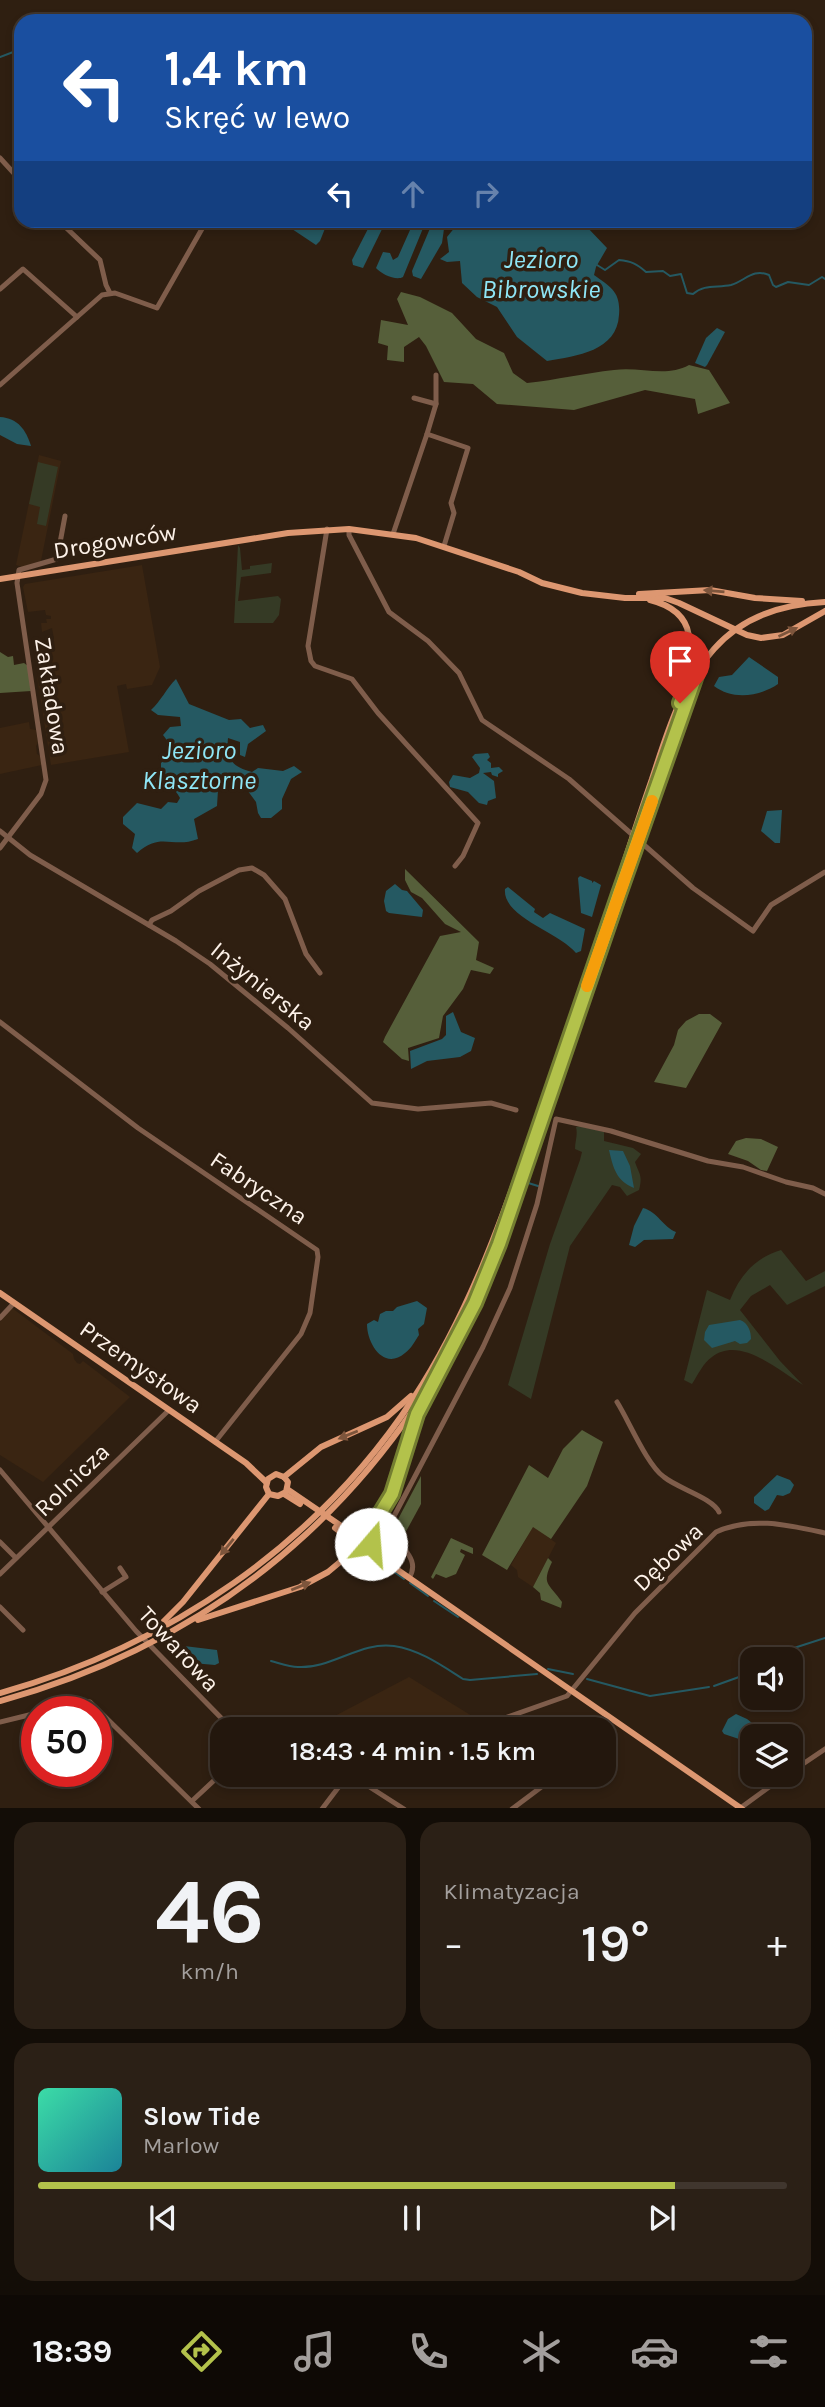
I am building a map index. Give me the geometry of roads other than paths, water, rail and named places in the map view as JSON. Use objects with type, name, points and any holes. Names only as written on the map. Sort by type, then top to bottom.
[{"type":"main road","name":"Drogowców","points":[[0,579],[327,529],[393,534],[444,546],[524,574]]},
{"type":"main road","points":[[524,574],[541,583],[582,593],[671,600],[747,635],[771,638],[783,635],[825,611]]},
{"type":"main road","points":[[524,574],[566,586],[607,593],[709,590],[773,600],[800,600],[805,603]]},
{"type":"main road","points":[[0,1701],[100,1667],[144,1647],[245,1585],[310,1531],[369,1469],[413,1412],[469,1300],[494,1241],[673,719],[690,657],[690,638],[676,612],[665,605],[642,598]]},
{"type":"main road","points":[[673,719],[687,686],[699,667],[713,649],[741,625],[773,610],[825,602]]},
{"type":"main road","points":[[0,1693],[74,1670],[124,1648],[219,1595],[264,1562],[306,1525],[363,1465],[428,1382],[475,1303],[499,1244],[699,667]]},
{"type":"main road","name":"Przemysłowa","points":[[0,1293],[268,1479]]},
{"type":"main road","points":[[284,1477],[321,1447],[387,1417],[428,1382]]},
{"type":"main road","points":[[367,1535],[398,1479],[412,1426],[428,1382]]},
{"type":"main road","points":[[279,1474],[284,1477],[288,1482],[285,1492],[278,1496],[269,1494],[266,1489],[268,1479],[279,1474]]},
{"type":"main road","points":[[285,1492],[351,1537]]},
{"type":"main road","points":[[155,1632],[184,1602],[269,1494]]},
{"type":"main road","points":[[359,1532],[367,1535],[371,1540],[369,1550],[358,1555],[352,1552],[349,1546],[351,1537],[359,1532]]},
{"type":"main road","points":[[369,1550],[741,1808]]},
{"type":"main road","points":[[189,1621],[300,1587],[328,1572],[352,1552]]},
{"type":"street","points":[[0,158],[14,173]]},
{"type":"street","points":[[66,228],[100,260],[110,293]]},
{"type":"street","points":[[0,385],[99,298],[115,293],[157,308],[202,228]]},
{"type":"street","points":[[0,289],[23,269],[77,317]]},
{"type":"street","points":[[393,534],[436,404],[436,375]]},
{"type":"street","points":[[414,398],[436,404]]},
{"type":"street","points":[[427,434],[468,448],[451,503],[454,513],[444,546]]},
{"type":"street","points":[[18,576],[19,570],[57,559],[65,516]]},
{"type":"street","points":[[327,529],[308,646],[311,661],[321,670],[352,679],[378,713],[478,823],[463,856],[455,866]]},
{"type":"street","points":[[349,529],[349,535],[389,612],[428,641],[459,673],[482,720],[569,779],[707,899],[753,930],[771,905],[825,872]]},
{"type":"street","name":"Zakładowa","points":[[0,848],[41,794],[46,780],[18,576]]},
{"type":"street","name":"Inżynierska","points":[[0,831],[30,855],[210,964],[288,1028],[372,1103],[418,1109],[491,1103],[516,1111]]},
{"type":"street","points":[[149,925],[152,920],[171,911],[199,891],[239,870],[252,868],[264,875],[285,899],[306,954],[320,973]]},
{"type":"street","name":"Fabryczna","points":[[0,1022],[138,1128],[317,1250],[310,1313],[306,1325],[215,1442]]},
{"type":"street","points":[[409,1578],[413,1571],[413,1561],[393,1534],[391,1520],[483,1347],[510,1288],[537,1204],[556,1119],[611,1131],[708,1161],[743,1167],[825,1194]]},
{"type":"street","points":[[0,1318],[14,1303]]},
{"type":"street","points":[[617,1402],[649,1459],[662,1476],[712,1502],[719,1512]]},
{"type":"street","name":"Rolnicza","points":[[0,1574],[169,1410]]},
{"type":"street","name":"Towarowa","points":[[0,1470],[136,1631],[220,1717]]},
{"type":"street","name":"Dębowa","points":[[571,1690],[635,1613],[716,1532],[756,1522],[825,1534]]},
{"type":"street","points":[[0,1542],[16,1558]]},
{"type":"street","name":"Towarowa","points":[[102,1592],[125,1577],[120,1568]]},
{"type":"street","points":[[0,1607],[23,1630]]},
{"type":"street","points":[[508,1717],[567,1696],[571,1690]]},
{"type":"street","points":[[0,1722],[21,1717]]},
{"type":"street","points":[[112,1722],[199,1808]]},
{"type":"street","points":[[803,1764],[825,1749]]},
{"type":"street","points":[[192,1801],[210,1784]]},
{"type":"street","points":[[322,1808],[337,1787]]},
{"type":"street","points":[[370,1787],[404,1808]]},
{"type":"street","points":[[512,1808],[541,1787]]},
{"type":"street","points":[[741,1808],[770,1787]]},
{"type":"water","points":[[290,228],[325,228],[316,245]]},
{"type":"water","points":[[368,228],[383,228],[363,268],[353,265],[352,260]]},
{"type":"water","points":[[411,228],[423,228],[403,277],[393,277],[376,268],[383,252],[390,253],[393,260],[398,257]]},
{"type":"water","points":[[430,228],[444,229],[442,243],[421,279],[413,276],[412,271]]},
{"type":"water","name":"Jezioro Bibrowskie","points":[[454,228],[588,228],[607,248],[594,275],[616,295],[619,307],[617,327],[611,337],[594,350],[547,361],[517,337],[497,307],[477,297],[462,283],[460,261],[447,262],[440,259],[449,252],[447,237]]},
{"type":"water","points":[[717,328],[725,332],[707,365],[705,367],[695,363],[706,338]]},
{"type":"water","points":[[0,417],[12,420],[20,426],[31,446],[17,444],[0,435]]},
{"type":"water","points":[[749,657],[778,677],[778,684],[763,692],[746,695],[729,693],[714,686],[719,677],[732,675]]},
{"type":"water","name":"Jezioro Klasztorne","points":[[176,679],[189,704],[229,720],[241,719],[250,728],[263,725],[266,731],[248,744],[245,757],[240,755],[240,742],[228,738],[229,757],[235,765],[252,772],[258,768],[283,771],[294,766],[302,772],[291,779],[282,799],[282,809],[271,818],[261,818],[256,802],[242,783],[227,782],[218,790],[217,806],[194,819],[198,839],[189,842],[153,843],[137,853],[132,848],[135,834],[123,824],[123,817],[137,803],[161,809],[168,802],[177,803],[180,798],[169,786],[154,783],[161,772],[161,763],[171,754],[169,743],[163,735],[170,727],[181,726],[180,717],[158,715],[151,710]]},
{"type":"water","points":[[488,753],[490,757],[487,760],[491,763],[491,768],[499,767],[503,771],[498,777],[491,772],[483,773],[494,781],[496,798],[488,801],[487,805],[479,803],[468,792],[450,787],[449,782],[453,775],[470,778],[479,773],[480,768],[472,757],[475,754]]},
{"type":"water","points":[[782,810],[780,843],[775,843],[761,831],[767,811]]},
{"type":"water","points":[[580,876],[601,885],[592,917],[581,913]]},
{"type":"water","points":[[395,884],[407,891],[423,910],[422,917],[386,911],[386,891]]},
{"type":"water","points":[[508,887],[543,918],[550,913],[585,929],[581,951],[576,953],[512,908],[506,899],[505,889]]},
{"type":"water","points":[[453,1012],[461,1032],[475,1038],[471,1051],[460,1057],[427,1061],[411,1069],[410,1051],[442,1039],[446,1035],[446,1016]]},
{"type":"water","points":[[609,1150],[623,1151],[630,1166],[634,1188],[619,1177]]},
{"type":"water","points":[[643,1208],[676,1232],[673,1239],[644,1240],[635,1247],[629,1245]]},
{"type":"water","points":[[417,1301],[427,1308],[424,1324],[418,1329],[419,1335],[411,1347],[397,1358],[390,1359],[378,1353],[370,1340],[367,1324],[374,1320],[378,1322],[380,1314],[386,1311],[393,1311],[397,1307]]},
{"type":"water","points":[[740,1320],[750,1330],[751,1339],[747,1343],[740,1344],[735,1341],[712,1348],[704,1340],[709,1325]]},
{"type":"water","points":[[777,1475],[790,1480],[794,1485],[790,1493],[777,1495],[765,1511],[754,1503],[754,1497]]},
{"type":"water","points":[[184,1646],[217,1650],[219,1663],[215,1665],[181,1662],[172,1649]]},
{"type":"water","points":[[736,1714],[753,1724],[740,1724],[740,1740],[722,1731],[728,1719]]},
{"type":"waterway","points":[[0,57],[14,52]]},
{"type":"waterway","points":[[597,265],[605,270],[619,260],[634,263],[646,272],[663,271],[670,276],[681,274],[687,293],[693,294],[706,288],[731,285],[758,273],[769,275],[776,287],[788,282],[809,285],[822,277],[825,279]]},
{"type":"waterway","points":[[525,1182],[538,1186]]},
{"type":"waterway","points":[[393,1571],[404,1579]]},
{"type":"waterway","points":[[410,1583],[428,1596]]},
{"type":"waterway","points":[[434,1601],[458,1617]]},
{"type":"waterway","points":[[797,1647],[825,1638]]},
{"type":"waterway","points":[[271,1661],[298,1667],[310,1666],[370,1647],[394,1646],[438,1663],[463,1679],[537,1674]]},
{"type":"waterway","points":[[548,1669],[573,1674]]},
{"type":"waterway","points":[[714,1686],[739,1677]]},
{"type":"waterway","points":[[587,1679],[650,1696],[709,1687]]}]
